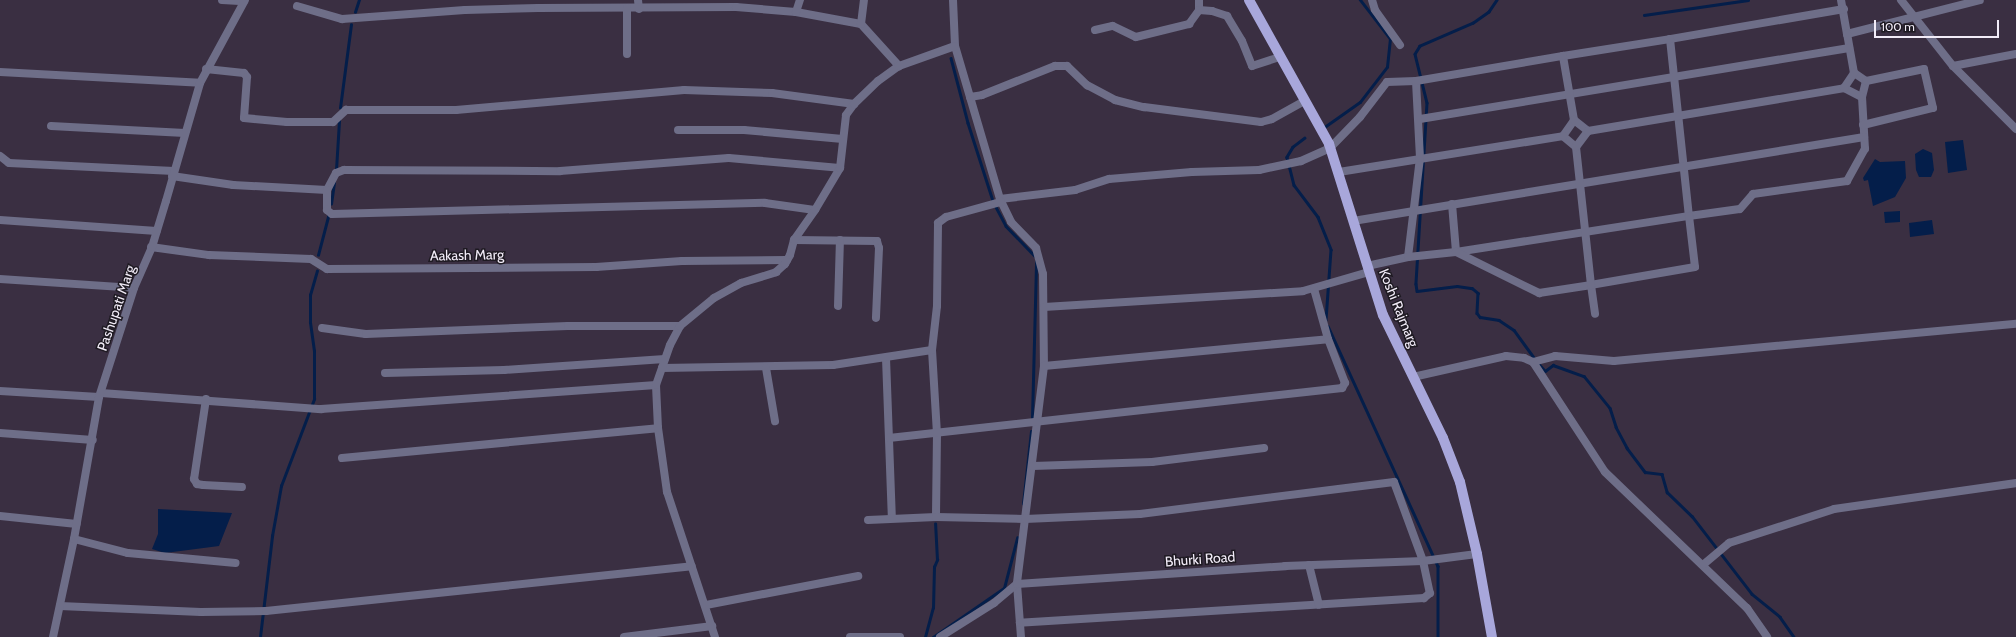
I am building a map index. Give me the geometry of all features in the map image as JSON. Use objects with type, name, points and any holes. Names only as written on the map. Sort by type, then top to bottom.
[{"type":"main road","name":"Koshi Rajmarg","points":[[1249,0],[1330,146],[1383,315],[1443,438],[1460,482],[1477,554],[1492,637]]},
{"type":"street","points":[[222,0],[245,1]]},
{"type":"street","points":[[638,0],[638,9]]},
{"type":"street","points":[[796,12],[800,0]]},
{"type":"street","points":[[861,24],[864,0]]},
{"type":"street","points":[[953,0],[954,46],[970,97],[972,112],[1000,201],[1011,222],[1036,248],[1041,260],[1044,307],[1044,366],[1033,466],[1024,519],[1017,584],[1021,637]]},
{"type":"street","points":[[1095,30],[1113,26],[1136,36],[1189,24],[1200,10],[1198,0]]},
{"type":"street","points":[[1372,0],[1375,10],[1400,44]]},
{"type":"street","points":[[1841,0],[1844,9],[1854,73],[1844,88]]},
{"type":"street","points":[[1901,0],[1953,66],[2016,129]]},
{"type":"street","points":[[1847,34],[1980,0]]},
{"type":"street","name":"Pashupati Marg","points":[[53,637],[77,524],[100,395],[134,288],[157,231],[200,83],[206,68],[245,1]]},
{"type":"street","points":[[298,6],[342,19],[465,10],[638,9],[668,4],[736,7],[796,12],[861,24],[899,66]]},
{"type":"street","points":[[627,8],[627,54]]},
{"type":"street","points":[[936,517],[937,433],[932,350],[937,306],[938,222],[946,217],[1000,201],[1075,190],[1109,179],[1277,168],[1301,161],[1330,146],[1360,117],[1387,82],[1433,79],[1844,9]]},
{"type":"street","points":[[1200,10],[1227,16],[1254,68],[1280,57]]},
{"type":"street","points":[[1456,252],[1539,293],[1695,267],[1670,39]]},
{"type":"street","points":[[714,637],[706,605],[667,492],[658,428],[656,385],[665,359],[680,326],[714,298],[741,283],[776,272],[787,260],[794,240],[815,210],[840,168],[846,115],[854,104],[878,81],[899,66],[954,46]]},
{"type":"street","points":[[1423,119],[1849,48]]},
{"type":"street","points":[[1953,66],[2016,54]]},
{"type":"street","points":[[1563,56],[1574,120],[1588,131]]},
{"type":"street","points":[[970,97],[989,92],[1055,66],[1067,66],[1087,85],[1115,100],[1144,107],[1261,122],[1272,120],[1304,101]]},
{"type":"street","points":[[206,68],[244,73],[247,77],[244,118],[286,122],[333,122],[346,110],[456,110],[684,90],[772,93],[854,104]]},
{"type":"street","points":[[1854,73],[1866,81],[1924,69],[1933,108],[1863,125]]},
{"type":"street","points":[[0,72],[200,83]]},
{"type":"street","points":[[1415,256],[1423,157],[1423,119],[1419,81]]},
{"type":"street","points":[[1044,307],[1317,288],[1334,283],[1368,269],[1415,256],[1456,252],[1740,209],[1753,194],[1848,181],[1865,148],[1862,97],[1866,81]]},
{"type":"street","points":[[1595,314],[1576,147],[1588,131],[1679,117],[1844,88],[1862,97]]},
{"type":"street","points":[[1339,172],[1423,157],[1563,136],[1574,120]]},
{"type":"street","points":[[52,126],[185,133]]},
{"type":"street","points":[[678,130],[744,130],[843,140]]},
{"type":"street","points":[[1563,136],[1576,147]]},
{"type":"street","points":[[1353,221],[1864,137]]},
{"type":"street","points":[[0,156],[9,163],[173,173],[233,185],[327,190]]},
{"type":"street","points":[[815,210],[765,203],[330,212],[327,190],[335,175],[344,170],[560,171],[729,158],[840,168]]},
{"type":"street","points":[[1452,204],[1456,252]]},
{"type":"street","points":[[0,220],[157,231]]},
{"type":"street","points":[[794,240],[875,240],[878,243],[876,318]]},
{"type":"street","points":[[838,306],[840,240]]},
{"type":"street","name":"Aakash Marg","points":[[151,247],[209,255],[311,260],[327,269],[596,267],[682,260],[787,260]]},
{"type":"street","points":[[0,279],[134,288]]},
{"type":"street","points":[[888,438],[1342,388],[1345,383],[1328,339],[1317,288]]},
{"type":"street","points":[[1414,377],[1506,356],[1537,361],[1555,356],[1614,361],[2016,324]]},
{"type":"street","points":[[322,328],[366,334],[568,326],[680,326]]},
{"type":"street","points":[[1044,366],[1328,339]]},
{"type":"street","points":[[662,368],[766,368],[833,365],[932,350]]},
{"type":"street","points":[[886,358],[892,518]]},
{"type":"street","points":[[385,373],[504,370],[665,359]]},
{"type":"street","points":[[1537,361],[1604,472],[1704,564],[1747,608],[1767,637]]},
{"type":"street","points":[[766,368],[775,421]]},
{"type":"street","points":[[0,391],[206,399],[311,407],[656,385]]},
{"type":"street","points":[[206,399],[194,479],[197,484],[242,487]]},
{"type":"street","points":[[342,458],[658,428]]},
{"type":"street","points":[[0,433],[93,440]]},
{"type":"street","points":[[1033,466],[1152,462],[1264,448]]},
{"type":"street","points":[[868,520],[936,517],[1024,519],[1140,514],[1394,482],[1426,561],[1428,596],[1319,605],[1020,623]]},
{"type":"street","points":[[1704,564],[1723,547],[1759,532],[1834,509],[2016,483]]},
{"type":"street","points":[[0,516],[77,524]]},
{"type":"street","points":[[74,539],[128,553],[236,563]]},
{"type":"street","name":"Bhurki Road","points":[[1017,584],[1309,565],[1426,561],[1477,554]]},
{"type":"street","points":[[1309,565],[1319,605]]},
{"type":"street","points":[[60,606],[201,612],[262,611],[692,566]]},
{"type":"street","points":[[706,605],[858,576]]},
{"type":"street","points":[[940,637],[994,603],[1017,584]]},
{"type":"street","points":[[624,637],[712,626]]},
{"type":"street","points":[[850,637],[900,637]]},
{"type":"water","points":[[1963,140],[1967,170],[1948,173],[1945,142]]},
{"type":"water","points":[[1923,149],[1932,153],[1934,170],[1931,177],[1919,177],[1916,170],[1915,154]]},
{"type":"water","points":[[1875,159],[1880,162],[1905,161],[1906,178],[1895,197],[1873,206],[1868,180],[1864,181],[1863,178]]},
{"type":"water","points":[[1900,211],[1900,222],[1885,223],[1884,212]]},
{"type":"water","points":[[1932,220],[1934,234],[1910,237],[1909,223]]},
{"type":"water","points":[[158,509],[232,513],[219,546],[165,553],[152,549],[158,534]]},
{"type":"waterway","points":[[355,12],[359,0]]},
{"type":"waterway","points":[[1323,128],[1360,102],[1387,67],[1390,39],[1360,0]]},
{"type":"waterway","points":[[1497,0],[1489,12],[1473,23],[1420,46],[1415,54],[1427,103],[1416,284],[1417,291],[1457,286],[1472,288],[1478,293],[1477,313],[1480,317],[1499,320],[1514,330],[1535,359]]},
{"type":"waterway","points":[[1644,15],[1748,0]]},
{"type":"waterway","points":[[340,108],[351,25]]},
{"type":"waterway","points":[[951,58],[968,123],[993,201]]},
{"type":"waterway","points":[[336,170],[339,121]]},
{"type":"waterway","points":[[1305,138],[1293,147],[1287,157],[1294,185],[1318,217],[1331,250],[1326,320]]},
{"type":"waterway","points":[[331,204],[334,183]]},
{"type":"waterway","points":[[996,207],[1006,226],[1035,256]]},
{"type":"waterway","points":[[318,255],[329,213]]},
{"type":"waterway","points":[[1032,418],[1036,261]]},
{"type":"waterway","points":[[260,637],[272,536],[281,486],[314,399],[314,351],[310,322],[310,295],[317,271]]},
{"type":"waterway","points":[[1328,326],[1438,566],[1438,637]]},
{"type":"waterway","points":[[1539,364],[1545,371],[1553,365],[1584,376],[1610,408],[1616,427],[1627,448],[1645,472],[1662,474],[1667,492],[1692,516],[1752,594],[1780,617],[1794,637]]},
{"type":"waterway","points":[[1023,504],[1031,431]]},
{"type":"waterway","points":[[925,637],[933,608],[934,567],[937,560],[935,524]]},
{"type":"waterway","points":[[933,637],[1004,588],[1017,538]]}]
